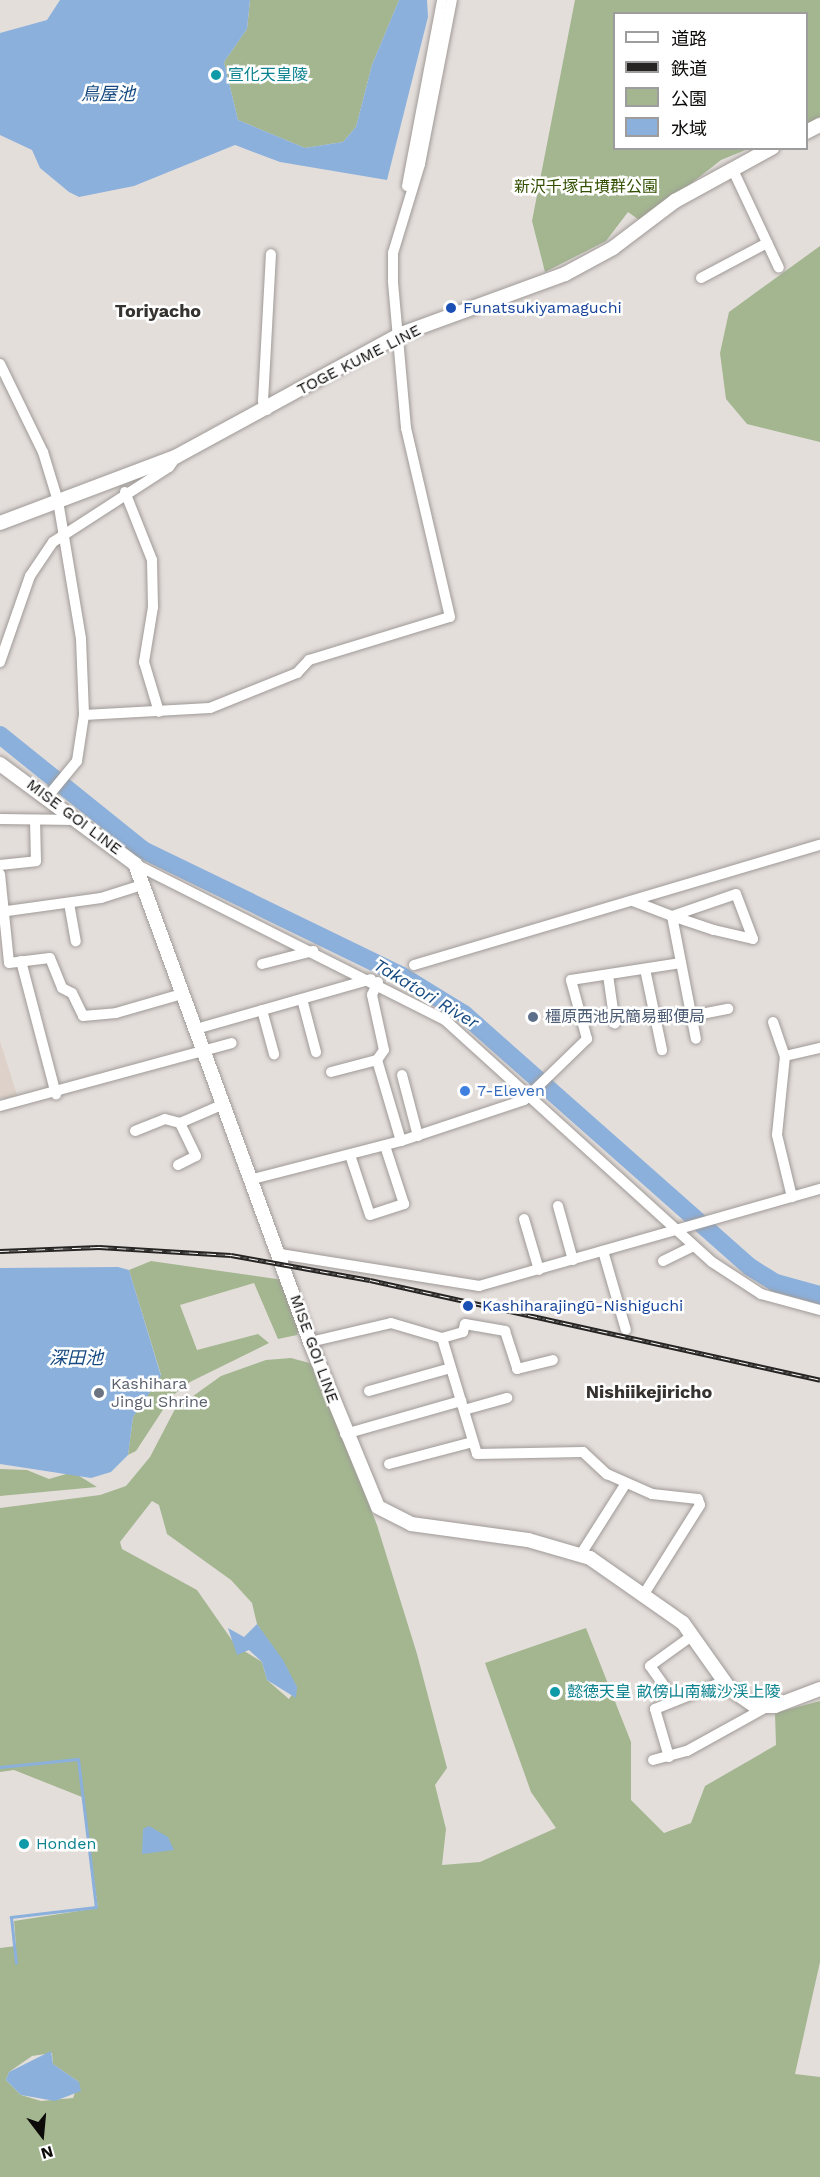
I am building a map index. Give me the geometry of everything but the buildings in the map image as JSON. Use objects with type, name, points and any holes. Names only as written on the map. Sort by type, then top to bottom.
[{"type":"main road","name":"TOGE KUME LINE","points":[[0,523],[177,456],[267,410],[401,334],[565,274],[732,168],[768,150]]},
{"type":"main road","name":"MISE GOI LINE","points":[[0,764],[51,793],[135,864],[253,1179],[310,1342],[371,1498],[394,1518],[581,1554],[644,1594],[693,1635],[738,1697],[765,1708]]},
{"type":"main road","points":[[765,1708],[820,1689]]},
{"type":"street","points":[[84,715],[210,708],[297,673],[309,660],[450,617],[406,428],[401,334],[393,281],[404,204],[442,0]]},
{"type":"street","points":[[404,204],[420,164],[452,0]]},
{"type":"street","points":[[732,168],[779,268]]},
{"type":"street","points":[[701,278],[767,243]]},
{"type":"street","points":[[267,410],[262,401],[271,254]]},
{"type":"street","points":[[0,364],[43,452],[58,501],[81,639],[84,715],[77,761],[51,793]]},
{"type":"street","points":[[0,662],[30,576],[64,531],[169,467],[177,456]]},
{"type":"street","points":[[125,492],[152,561],[153,607],[144,662],[159,712]]},
{"type":"street","points":[[0,819],[83,820]]},
{"type":"street","points":[[0,865],[36,861],[35,820]]},
{"type":"street","points":[[414,965],[820,845]]},
{"type":"street","points":[[135,864],[374,980],[460,1030],[535,1093],[680,1228],[694,1246],[761,1294],[820,1310]]},
{"type":"street","points":[[0,874],[2,912],[9,963],[50,958],[62,988],[72,993],[83,1016],[116,1013],[182,994]]},
{"type":"street","points":[[2,912],[69,903],[142,885]]},
{"type":"street","points":[[633,901],[672,916],[714,930],[753,939],[736,894],[672,916]]},
{"type":"street","points":[[69,903],[76,941]]},
{"type":"street","points":[[672,916],[696,1039]]},
{"type":"street","points":[[262,964],[313,951]]},
{"type":"street","points":[[21,961],[56,1094]]},
{"type":"street","points":[[253,1179],[418,1136],[535,1093],[586,1039],[572,980],[681,963]]},
{"type":"street","points":[[645,969],[662,1050]]},
{"type":"street","points":[[608,975],[615,1024]]},
{"type":"street","points":[[196,1029],[374,980]]},
{"type":"street","points":[[331,1072],[377,1060],[384,1050],[372,995],[374,980]]},
{"type":"street","points":[[302,999],[316,1052]]},
{"type":"street","points":[[692,1016],[728,1009]]},
{"type":"street","points":[[262,1010],[274,1054]]},
{"type":"street","points":[[773,1022],[784,1056],[777,1135],[792,1197]]},
{"type":"street","points":[[0,1106],[56,1094],[232,1043]]},
{"type":"street","points":[[784,1056],[820,1048]]},
{"type":"street","points":[[377,1060],[401,1141]]},
{"type":"street","points":[[402,1075],[418,1136]]},
{"type":"street","points":[[135,1131],[165,1119],[180,1123],[224,1104]]},
{"type":"street","points":[[178,1165],[196,1156],[180,1123]]},
{"type":"street","points":[[350,1155],[370,1215],[404,1204],[385,1146]]},
{"type":"street","points":[[280,1254],[468,1287],[539,1270],[716,1217],[820,1189]]},
{"type":"street","points":[[558,1206],[573,1260]]},
{"type":"street","points":[[524,1219],[539,1270]]},
{"type":"street","points":[[663,1261],[694,1246]]},
{"type":"street","points":[[603,1251],[626,1330]]},
{"type":"street","points":[[310,1342],[391,1323],[442,1338],[463,1332],[465,1324],[505,1331],[517,1369],[553,1359]]},
{"type":"street","points":[[442,1338],[477,1454],[583,1452],[626,1483],[664,1498],[698,1499],[700,1505],[644,1594]]},
{"type":"street","points":[[369,1390],[451,1368]]},
{"type":"street","points":[[345,1434],[462,1406],[507,1398]]},
{"type":"street","points":[[389,1464],[473,1442]]},
{"type":"street","points":[[581,1554],[626,1483]]},
{"type":"street","points":[[675,1701],[650,1666],[693,1635]]},
{"type":"street","points":[[669,1757],[655,1709],[725,1681]]},
{"type":"street","points":[[653,1760],[669,1757],[765,1708]]},
{"type":"shaded area","points":[[0,1041],[17,1095],[5,1099],[0,1098]]},
{"type":"green space","points":[[250,0],[399,0],[372,65],[356,127],[343,142],[305,148],[238,120],[224,62],[247,29]]},
{"type":"green space","name":"新沢千塚古墳群公園","points":[[575,0],[820,0],[820,118],[808,124],[808,12],[613,12],[613,150],[746,150],[721,160],[642,222],[628,212],[606,241],[545,272],[532,221]]},
{"type":"green space","points":[[820,246],[820,442],[747,424],[726,399],[720,353],[729,312]]},
{"type":"green space","points":[[151,1261],[283,1280],[299,1328],[297,1335],[278,1339],[254,1283],[180,1305],[197,1350],[258,1334],[269,1343],[190,1382],[172,1396],[136,1451],[128,1455],[133,1417],[161,1375],[129,1270]]},
{"type":"green space","points":[[291,1358],[313,1364],[377,1525],[417,1654],[447,1768],[435,1785],[446,1829],[442,1865],[480,1862],[556,1828],[531,1792],[485,1663],[586,1628],[631,1742],[631,1800],[664,1833],[691,1823],[705,1786],[776,1745],[775,1713],[820,1701],[820,1962],[795,2074],[820,2077],[820,2177],[0,2177],[0,1948],[16,1946],[14,1921],[98,1908],[82,1797],[14,1770],[0,1772],[0,1508],[100,1495],[126,1486],[150,1457],[175,1409],[221,1376],[266,1360]],"holes":[[[152,1501],[159,1505],[167,1534],[231,1580],[252,1603],[257,1624],[297,1687],[289,1699],[267,1680],[262,1662],[236,1646],[197,1590],[122,1549],[120,1542]],[[52,2053],[53,2064],[79,2082],[73,2098],[41,2101],[21,2095],[6,2080],[9,2072],[32,2056]]]},
{"type":"green space","points":[[0,1469],[27,1470],[49,1479],[73,1472],[97,1487],[0,1496]]},
{"type":"water","name":"鳥屋池","points":[[60,0],[250,0],[247,29],[224,62],[238,120],[305,148],[343,142],[356,127],[372,65],[399,0],[427,0],[428,17],[387,180],[280,162],[235,145],[134,186],[79,197],[69,192],[40,168],[32,150],[0,135],[0,33],[47,20]]},
{"type":"water","name":"深田池","points":[[118,1267],[129,1270],[161,1376],[133,1417],[128,1455],[111,1472],[91,1478],[0,1464],[0,1268]]},
{"type":"water","points":[[257,1624],[283,1660],[297,1687],[296,1698],[267,1680],[262,1662],[249,1650],[237,1655],[228,1628],[244,1637]]},
{"type":"water","points":[[149,1826],[168,1837],[174,1850],[142,1854],[143,1829]]},
{"type":"water","points":[[51,2051],[53,2064],[79,2082],[81,2091],[55,2101],[21,2095],[6,2080],[9,2072]]},
{"type":"waterway","name":"Takatori River","points":[[0,735],[143,850],[402,976],[464,1014],[750,1267],[776,1283],[820,1295]]},
{"type":"waterway","points":[[0,1767],[78,1759],[96,1907],[11,1917],[16,1963]]},
{"type":"railway","points":[[0,1251],[99,1247],[231,1255],[370,1280],[820,1380]]},
{"type":"place","name":"宣化天皇陵","points":[[216,75]]},
{"type":"place","name":"Funatsukiyamaguchi","points":[[451,308]]},
{"type":"place","name":"橿原西池尻簡易郵便局","points":[[533,1017]]},
{"type":"place","name":"7-Eleven","points":[[465,1091]]},
{"type":"place","name":"Kashiharajingū-Nishiguchi","points":[[468,1306]]},
{"type":"place","name":"Kashihara Jingu Shrine","points":[[99,1393]]},
{"type":"place","name":"懿徳天皇 畝傍山南繊沙渓上陵","points":[[555,1692]]},
{"type":"place","name":"Honden","points":[[24,1844]]},
{"type":"district","name":"Toriyacho","points":[[158,311]]},
{"type":"district","name":"Nishiikejiricho","points":[[649,1392]]}]
